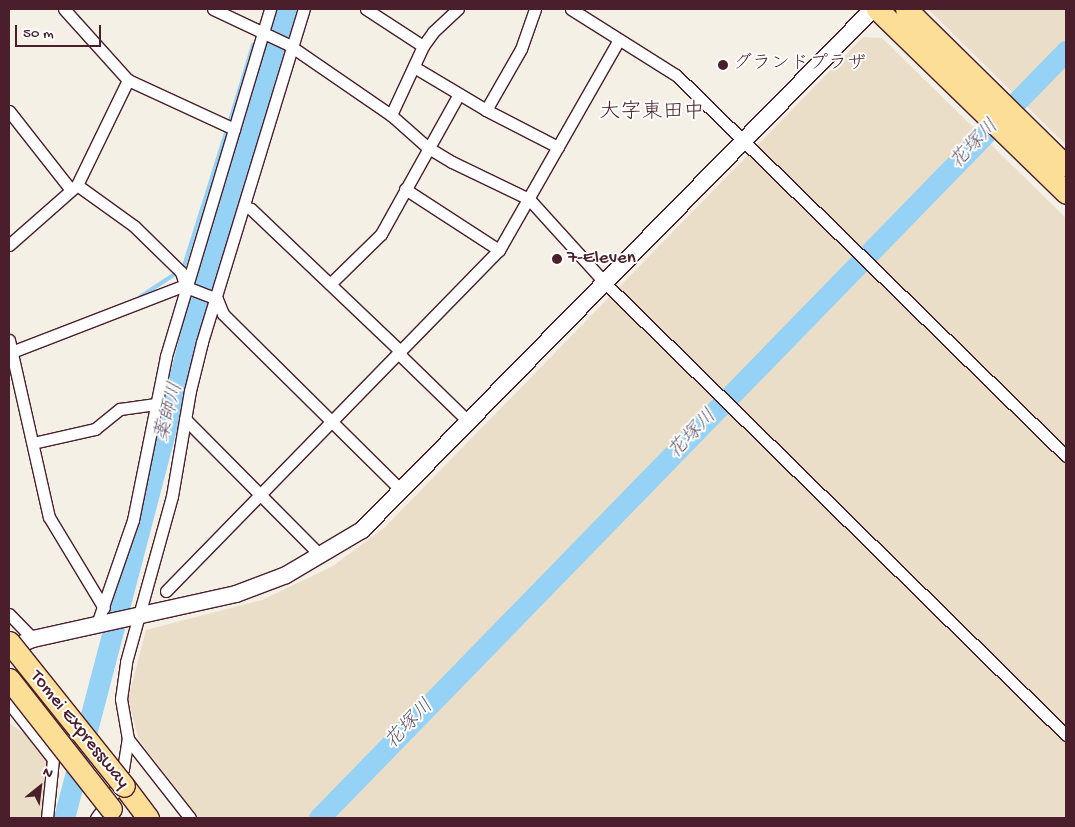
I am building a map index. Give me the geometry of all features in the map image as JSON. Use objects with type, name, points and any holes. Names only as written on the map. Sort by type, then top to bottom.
[{"type":"highway","points":[[877,9],[1066,193]]},
{"type":"highway","points":[[906,9],[1066,166]]},
{"type":"highway","name":"Tomei Expressway","points":[[9,642],[148,818]]},
{"type":"highway","name":"Tomei Expressway","points":[[9,679],[109,815]]},
{"type":"street","points":[[64,9],[128,80],[234,129]]},
{"type":"street","points":[[213,9],[291,47],[391,115],[427,147],[529,199],[606,284],[1066,735]]},
{"type":"street","points":[[97,624],[104,608],[135,511],[156,404],[188,287],[270,9]]},
{"type":"street","points":[[109,815],[116,786],[123,769],[128,740],[120,699],[135,617],[172,496],[185,419],[202,342],[245,207],[291,47],[304,9]]},
{"type":"street","points":[[367,9],[423,46]]},
{"type":"street","points":[[391,115],[423,46],[433,32],[458,9]]},
{"type":"street","points":[[486,110],[521,49],[535,9]]},
{"type":"street","points":[[571,9],[676,75],[1066,456]]},
{"type":"street","points":[[9,649],[33,639],[236,594],[286,575],[362,530],[606,284],[873,9]]},
{"type":"street","points":[[166,591],[499,250],[619,40]]},
{"type":"street","points":[[414,67],[486,110],[558,147]]},
{"type":"street","points":[[9,245],[74,187],[128,80]]},
{"type":"street","points":[[330,284],[381,234],[427,147],[459,94]]},
{"type":"street","points":[[9,111],[74,187],[134,226],[181,272],[188,287]]},
{"type":"street","points":[[405,189],[499,250]]},
{"type":"street","points":[[245,207],[251,209],[330,284],[468,422]]},
{"type":"street","points":[[10,353],[188,287],[215,297],[223,314],[401,490]]},
{"type":"street","points":[[9,340],[10,353],[33,443],[49,517],[104,608]]},
{"type":"street","points":[[33,443],[95,429],[120,409],[156,404]]},
{"type":"street","points":[[185,419],[262,494],[321,556]]},
{"type":"street","points":[[9,614],[33,639]]},
{"type":"street","points":[[9,703],[53,759],[47,818]]},
{"type":"street","points":[[128,740],[190,818]]},
{"type":"shaded area","points":[[928,9],[1066,9],[1066,145]]},
{"type":"shaded area","points":[[863,37],[882,38],[1066,218],[1066,818],[199,818],[139,740],[128,699],[146,630],[262,600],[333,566],[385,527]]},
{"type":"shaded area","points":[[9,723],[27,735],[49,764],[45,818],[9,818]]},
{"type":"waterway","name":"薬師川","points":[[64,818],[206,275],[286,9]]},
{"type":"waterway","points":[[229,124],[253,45]]},
{"type":"waterway","name":"花塚川","points":[[319,818],[1066,51]]},
{"type":"waterway","points":[[184,266],[227,130]]},
{"type":"waterway","points":[[140,297],[178,272]]},
{"type":"place","name":"グランドプラザ","points":[[723,65]]},
{"type":"place","name":"7-Eleven","points":[[557,259]]},
{"type":"district","name":"大字東田中","points":[[652,114]]}]
